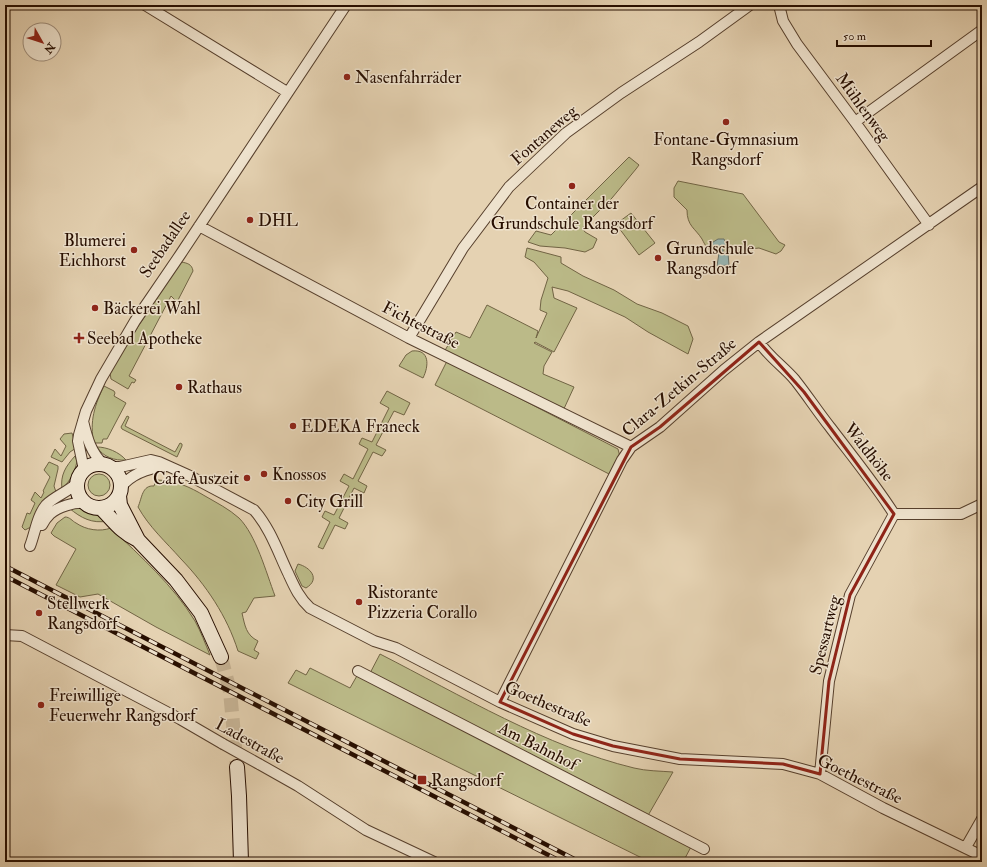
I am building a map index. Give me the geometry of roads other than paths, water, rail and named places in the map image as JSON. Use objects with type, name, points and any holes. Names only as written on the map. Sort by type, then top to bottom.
[{"type":"street","points":[[145,5],[287,92]]},
{"type":"street","name":"Seebadallee","points":[[84,470],[78,441],[86,411],[101,379],[134,321],[346,5]]},
{"type":"street","name":"Fontaneweg","points":[[409,338],[464,248],[509,187],[566,133],[622,93],[699,42],[750,5]]},
{"type":"street","name":"Mühlenweg","points":[[779,5],[783,21],[797,44],[929,225]]},
{"type":"street","points":[[855,122],[982,30]]},
{"type":"street","name":"Clara-Zetkin-Straße","points":[[500,702],[622,460],[631,447],[660,427],[724,370],[759,342],[982,187]]},
{"type":"street","name":"Fichtestraße","points":[[199,226],[409,338],[631,447]]},
{"type":"street","name":"Waldhöhe","points":[[759,342],[765,350],[787,371],[804,392],[882,495],[894,514]]},
{"type":"street","points":[[83,422],[90,447],[97,458],[118,476],[120,505],[138,540],[176,580],[201,613],[221,657]]},
{"type":"street","name":"Goethestraße","points":[[107,466],[120,466],[151,460],[188,474],[254,510],[262,519],[269,531],[296,590],[303,602],[310,608],[374,641],[396,648],[500,702],[573,734],[613,746],[680,759],[783,764],[820,774],[883,808],[982,856]]},
{"type":"street","points":[[84,503],[78,494],[78,478],[84,470],[93,465],[107,466]]},
{"type":"street","points":[[34,534],[50,513],[76,502],[101,508],[111,504],[120,492],[126,480],[136,474],[151,469],[168,466]]},
{"type":"street","points":[[30,546],[39,517],[46,506],[71,489],[77,483]]},
{"type":"street","points":[[894,514],[961,514],[982,504]]},
{"type":"street","points":[[101,508],[121,530],[138,540]]},
{"type":"street","name":"Spessartweg","points":[[820,774],[829,681],[850,595],[894,514]]},
{"type":"street","name":"Ladestraße","points":[[5,635],[22,636],[180,719],[298,786],[366,830],[434,862]]},
{"type":"street","name":"Am Bahnhof","points":[[358,671],[704,849]]},
{"type":"street","points":[[237,767],[240,803],[240,862]]},
{"type":"street","points":[[966,847],[982,819]]},
{"type":"water","points":[[718,239],[724,239],[726,244],[723,248],[723,252],[728,253],[729,265],[717,266],[719,253],[711,249],[710,244]]},
{"type":"tunnel","points":[[221,657],[230,691],[237,767]]},
{"type":"railway","points":[[5,566],[580,862]]},
{"type":"railway","points":[[5,576],[562,862]]},
{"type":"place","name":"Nasenfahrräder","points":[[347,77]]},
{"type":"place","name":"Fontane-Gymnasium Rangsdorf","points":[[726,122]]},
{"type":"place","name":"Container der Grundschule Rangsdorf","points":[[572,186]]},
{"type":"place","name":"DHL","points":[[250,220]]},
{"type":"place","name":"Blumerei Eichhorst","points":[[134,250]]},
{"type":"place","name":"Grundschule Rangsdorf","points":[[658,258]]},
{"type":"place","name":"Bäckerei Wahl","points":[[95,308]]},
{"type":"place","name":"Seebad Apotheke","points":[[79,338]]},
{"type":"place","name":"Rathaus","points":[[179,387]]},
{"type":"place","name":"EDEKA Franeck","points":[[293,426]]},
{"type":"place","name":"Knossos","points":[[264,474]]},
{"type":"place","name":"Cafe Auszeit","points":[[247,478]]},
{"type":"place","name":"City Grill","points":[[288,501]]},
{"type":"place","name":"Ristorante Pizzeria Corallo","points":[[359,602]]},
{"type":"place","name":"Stellwerk Rangsdorf","points":[[39,613]]},
{"type":"place","name":"Freiwillige Feuerwehr Rangsdorf","points":[[41,705]]},
{"type":"place","name":"Rangsdorf","points":[[422,780]]}]
